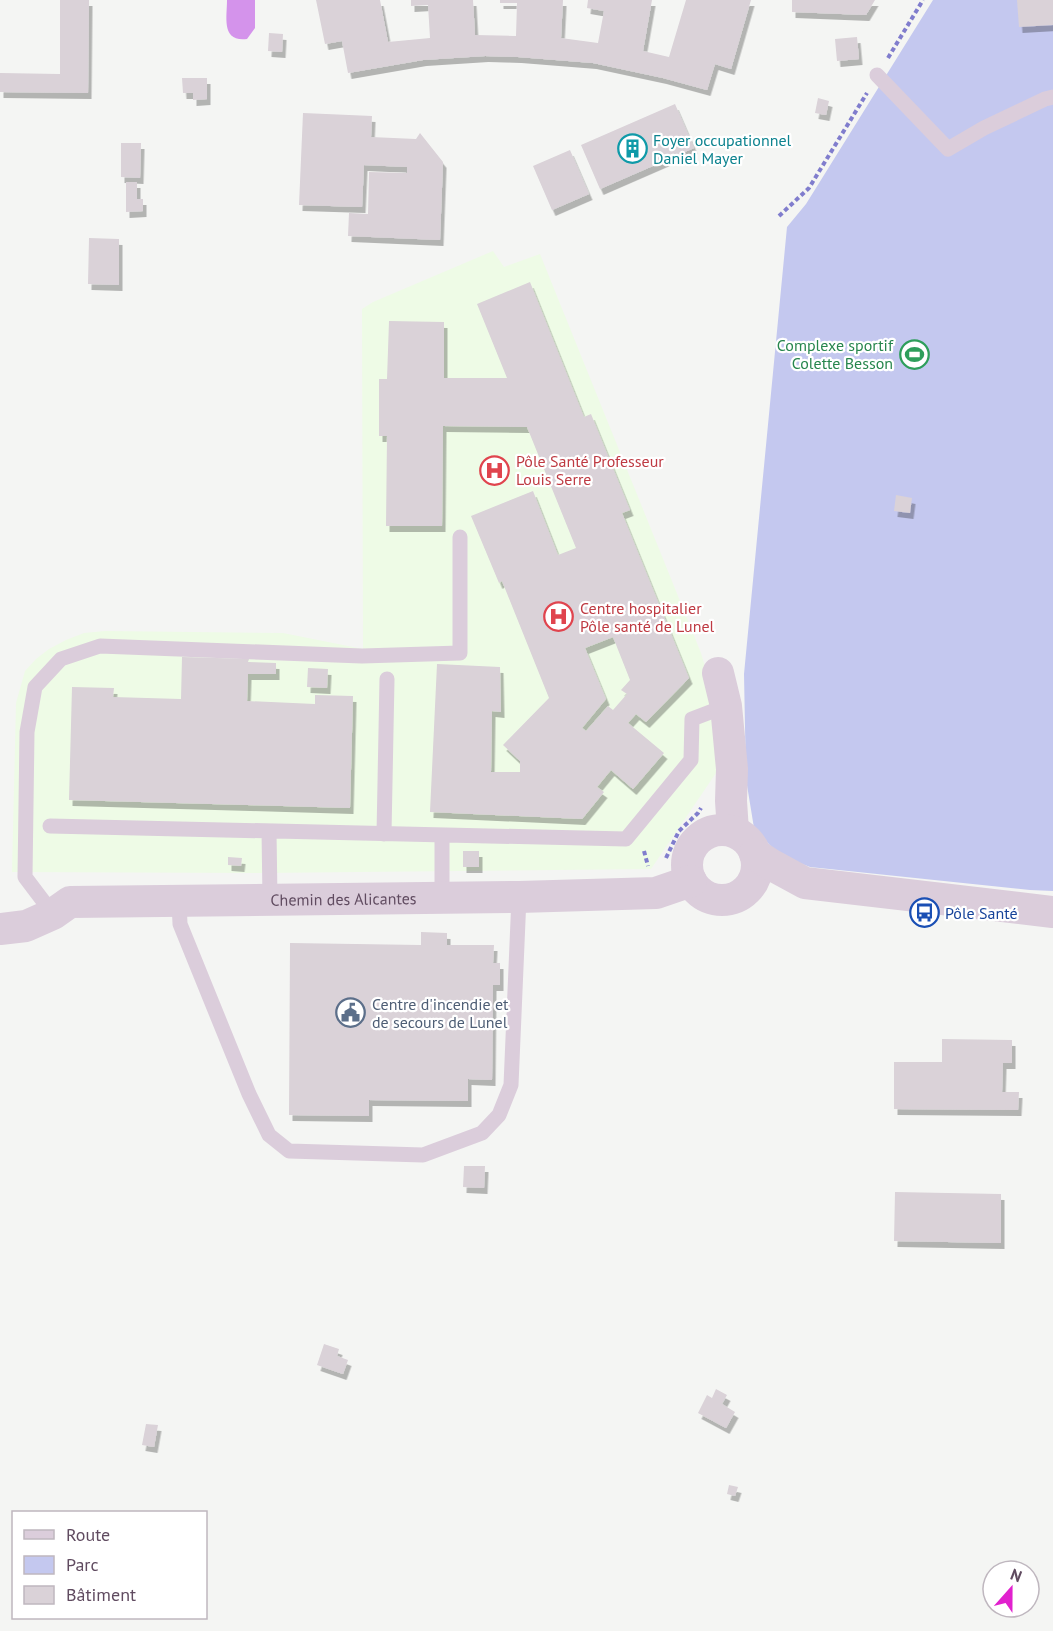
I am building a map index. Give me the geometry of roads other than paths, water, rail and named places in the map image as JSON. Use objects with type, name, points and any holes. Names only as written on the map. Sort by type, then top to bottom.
[{"type":"street","points":[[718,673],[726,706],[732,769],[733,831]]},
{"type":"street","points":[[733,831],[750,844],[755,854],[757,865],[755,876],[741,894],[731,898],[719,899],[698,890],[691,881],[687,869],[687,858],[692,847],[699,838],[710,832],[733,831]]},
{"type":"street","points":[[755,854],[805,883],[1053,912]]},
{"type":"street","name":"Chemin des Alicantes","points":[[0,929],[26,926],[53,914],[70,902],[519,897],[656,893],[691,881]]},
{"type":"street","points":[[750,885],[782,890],[805,883]]},
{"type":"lane","points":[[877,75],[948,149],[984,128],[1053,97]]},
{"type":"lane","points":[[53,914],[25,877],[27,732],[35,687],[62,659],[100,646],[362,656],[460,653],[460,537]]},
{"type":"lane","points":[[384,834],[387,679]]},
{"type":"lane","points":[[50,826],[626,839],[691,760],[693,719],[726,706]]},
{"type":"lane","points":[[269,831],[270,899]]},
{"type":"lane","points":[[442,835],[442,897]]},
{"type":"lane","points":[[179,901],[180,924],[249,1094],[269,1135],[289,1151],[423,1155],[482,1133],[499,1115],[512,1085],[519,897]]},
{"type":"place","name":"Foyer occupationnel Daniel Mayer","points":[[632,149]]},
{"type":"place","name":"Complexe sportif Colette Besson","points":[[914,354]]},
{"type":"place","name":"Pôle Santé Professeur Louis Serre","points":[[495,470]]},
{"type":"place","name":"Centre hospitalier Pôle santé de Lunel","points":[[559,617]]},
{"type":"place","name":"Pôle Santé","points":[[924,913]]},
{"type":"place","name":"Centre d'incendie et de secours de Lunel","points":[[351,1013]]}]
